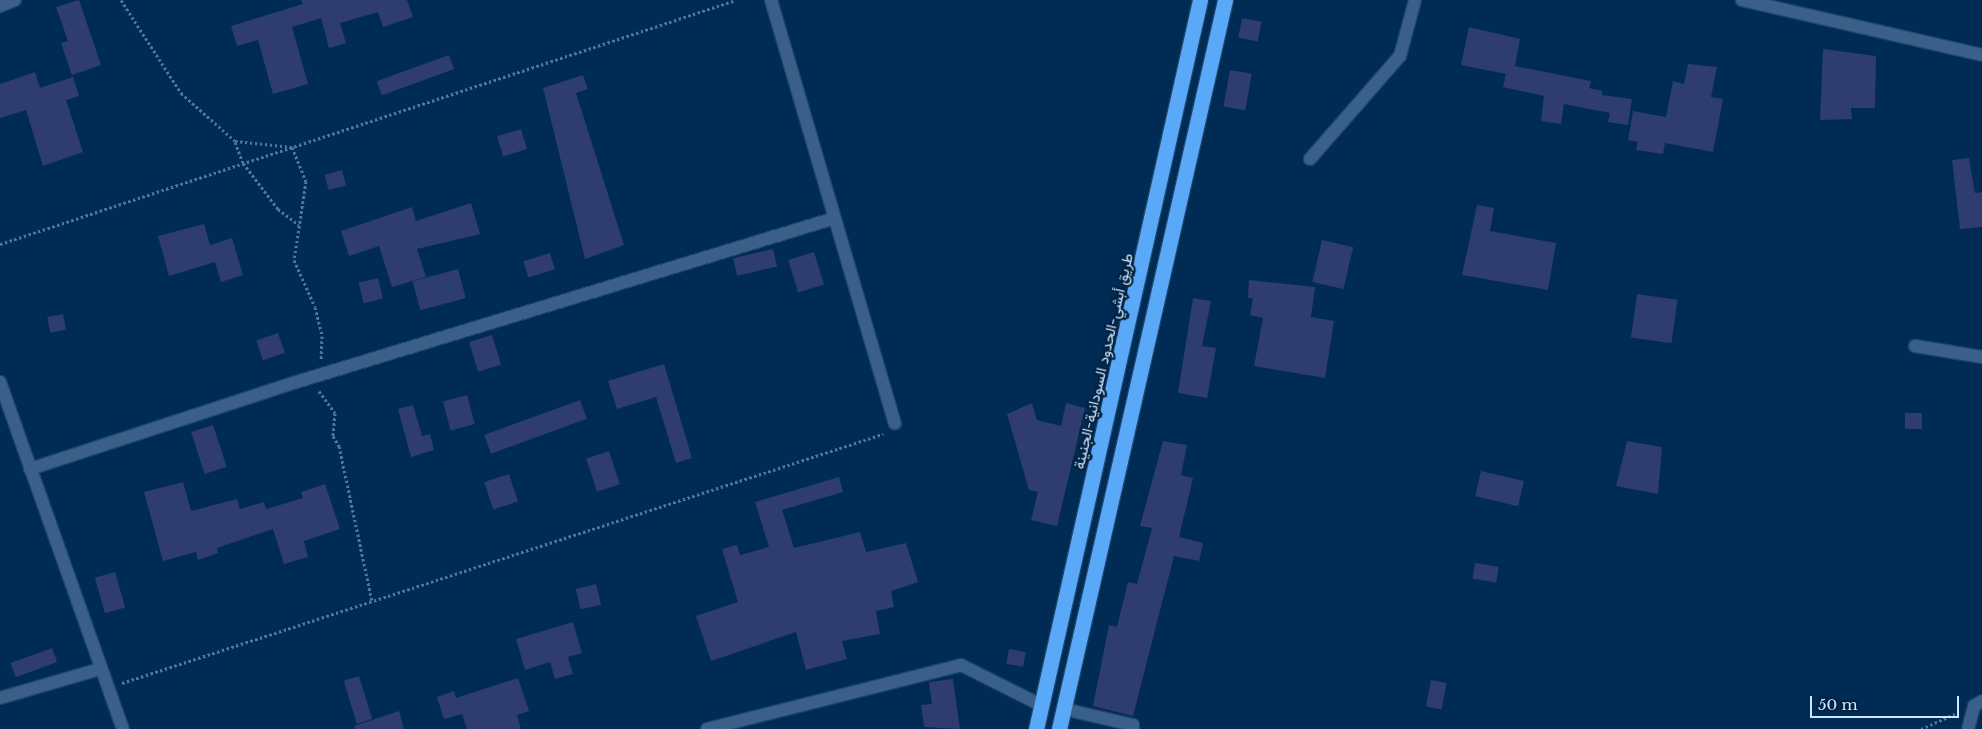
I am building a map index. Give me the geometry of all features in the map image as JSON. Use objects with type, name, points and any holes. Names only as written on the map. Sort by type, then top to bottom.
[{"type":"highway","name":"طريق أبشي-الحدود السودانية-الجنينة","points":[[1036,729],[1200,0]]},
{"type":"highway","points":[[1059,729],[1225,0]]},
{"type":"street","points":[[0,6],[15,0]]},
{"type":"street","points":[[771,0],[832,219],[893,427]]},
{"type":"street","points":[[1310,159],[1400,56],[1416,0]]},
{"type":"street","points":[[1742,0],[1982,55]]},
{"type":"street","points":[[30,469],[303,380],[832,219]]},
{"type":"street","points":[[1915,346],[1982,356]]},
{"type":"street","points":[[0,382],[106,688],[123,729]]},
{"type":"street","points":[[707,729],[961,665],[1041,705]]},
{"type":"street","points":[[0,698],[100,670]]},
{"type":"street","points":[[1968,729],[1978,704]]},
{"type":"street","points":[[1064,710],[1133,725],[1133,729]]},
{"type":"path","points":[[121,0],[125,13],[181,93],[235,141],[243,163],[278,209],[299,225]]},
{"type":"path","points":[[0,244],[736,0]]},
{"type":"path","points":[[235,141],[292,147]]},
{"type":"path","points":[[292,147],[306,181],[294,260],[315,307],[322,336],[321,361],[303,380],[327,396],[335,413],[333,436],[339,446],[372,601]]},
{"type":"path","points":[[106,688],[893,427]]},
{"type":"path","points":[[1921,729],[1978,704]]},
{"type":"building","points":[[79,0],[101,65],[72,75],[61,43],[68,41],[56,7]]},
{"type":"building","points":[[301,0],[407,0],[413,17],[383,27],[378,12],[340,23],[346,43],[329,48],[321,18],[292,27],[308,84],[273,94],[258,40],[237,46],[231,26],[303,4]]},
{"type":"building","points":[[1242,18],[1262,22],[1258,41],[1238,38]]},
{"type":"building","points":[[1469,27],[1520,39],[1515,66],[1591,81],[1589,88],[1602,91],[1602,95],[1632,99],[1628,125],[1608,122],[1610,113],[1564,104],[1561,124],[1541,121],[1544,96],[1503,87],[1506,74],[1461,65]]},
{"type":"building","points":[[1823,49],[1876,56],[1875,108],[1851,108],[1852,119],[1820,120]]},
{"type":"building","points":[[449,55],[454,69],[382,95],[377,81]]},
{"type":"building","points":[[1688,64],[1717,67],[1711,97],[1723,99],[1713,152],[1665,143],[1663,154],[1636,150],[1638,142],[1628,140],[1633,111],[1666,117],[1673,81],[1684,84]]},
{"type":"building","points":[[1230,70],[1252,74],[1245,110],[1224,106]]},
{"type":"building","points":[[35,72],[40,88],[73,77],[79,96],[66,100],[83,152],[43,166],[26,110],[0,118],[0,84]]},
{"type":"building","points":[[583,75],[588,89],[576,93],[624,245],[585,259],[543,88]]},
{"type":"building","points":[[521,129],[527,149],[503,156],[497,136]]},
{"type":"building","points":[[1969,158],[1975,193],[1982,192],[1982,227],[1960,229],[1952,160]]},
{"type":"building","points":[[342,170],[346,185],[329,190],[325,175]]},
{"type":"building","points":[[471,203],[480,234],[417,249],[426,277],[392,287],[379,246],[349,256],[341,231],[412,207],[416,221]]},
{"type":"building","points":[[1477,205],[1494,208],[1490,231],[1556,243],[1548,290],[1462,275]]},
{"type":"building","points":[[204,224],[210,245],[232,238],[243,275],[221,282],[215,262],[169,276],[158,236]]},
{"type":"building","points":[[1322,240],[1353,247],[1344,289],[1312,282]]},
{"type":"building","points":[[773,249],[777,267],[737,276],[733,258]]},
{"type":"building","points":[[814,252],[824,285],[798,292],[788,260]]},
{"type":"building","points":[[550,253],[555,269],[528,277],[523,261]]},
{"type":"building","points":[[458,269],[466,298],[420,310],[413,281]]},
{"type":"building","points":[[378,278],[383,298],[364,303],[359,283]]},
{"type":"building","points":[[1249,280],[1315,287],[1311,317],[1334,321],[1325,378],[1254,366],[1263,318],[1250,315],[1253,298],[1248,298]]},
{"type":"building","points":[[1637,294],[1678,300],[1671,343],[1631,338]]},
{"type":"building","points":[[1193,298],[1211,301],[1202,346],[1216,348],[1207,398],[1178,393]]},
{"type":"building","points":[[63,314],[66,330],[50,333],[47,317]]},
{"type":"building","points":[[278,333],[285,353],[263,360],[256,340]]},
{"type":"building","points":[[492,335],[501,365],[478,372],[469,342]]},
{"type":"building","points":[[664,364],[692,458],[676,463],[656,397],[617,409],[608,381]]},
{"type":"building","points":[[467,395],[475,424],[451,430],[443,401]]},
{"type":"building","points":[[580,400],[587,419],[491,454],[484,435]]},
{"type":"building","points":[[1032,403],[1037,420],[1061,426],[1066,403],[1085,408],[1057,526],[1031,520],[1038,492],[1029,490],[1007,414]]},
{"type":"building","points":[[413,405],[422,436],[430,434],[434,450],[411,457],[398,409]]},
{"type":"building","points":[[1905,413],[1922,413],[1922,429],[1905,429]]},
{"type":"building","points":[[213,425],[227,467],[205,474],[191,432]]},
{"type":"building","points":[[1163,441],[1187,445],[1181,475],[1193,478],[1179,537],[1203,543],[1199,561],[1174,556],[1133,716],[1093,706],[1109,625],[1117,627],[1128,582],[1137,584],[1152,528],[1140,526]]},
{"type":"building","points":[[1627,441],[1662,447],[1658,494],[1616,486]]},
{"type":"building","points":[[609,451],[620,484],[597,492],[586,458]]},
{"type":"building","points":[[1481,471],[1524,481],[1518,506],[1475,496]]},
{"type":"building","points":[[509,474],[518,502],[493,510],[484,482]]},
{"type":"building","points":[[839,477],[843,492],[782,510],[794,548],[860,532],[866,552],[906,543],[918,582],[891,591],[894,607],[876,611],[880,634],[842,641],[847,659],[806,670],[796,632],[711,661],[696,616],[738,602],[722,549],[737,545],[740,555],[769,547],[755,502]]},
{"type":"building","points":[[183,482],[191,511],[237,499],[240,509],[264,502],[266,509],[303,498],[301,492],[325,484],[340,529],[304,541],[308,557],[284,564],[273,529],[217,548],[218,553],[198,560],[196,552],[163,561],[144,492]]},
{"type":"building","points":[[1475,563],[1499,567],[1496,583],[1472,579]]},
{"type":"building","points":[[115,572],[125,608],[105,613],[95,578]]},
{"type":"building","points":[[596,584],[601,604],[581,609],[576,589]]},
{"type":"building","points":[[573,622],[582,653],[568,657],[573,674],[555,679],[550,662],[525,670],[516,639]]},
{"type":"building","points":[[52,648],[57,662],[16,677],[11,663]]},
{"type":"building","points":[[1009,649],[1026,652],[1023,667],[1006,664]]},
{"type":"building","points":[[359,676],[372,719],[357,724],[344,681]]},
{"type":"building","points":[[518,678],[529,711],[517,715],[521,729],[467,729],[462,714],[444,719],[437,697],[454,691],[456,698]]},
{"type":"building","points":[[953,679],[960,729],[924,727],[921,705],[932,704],[929,682]]},
{"type":"building","points":[[1431,680],[1447,683],[1442,710],[1426,707]]},
{"type":"building","points":[[399,711],[404,729],[355,729],[354,726]]}]
